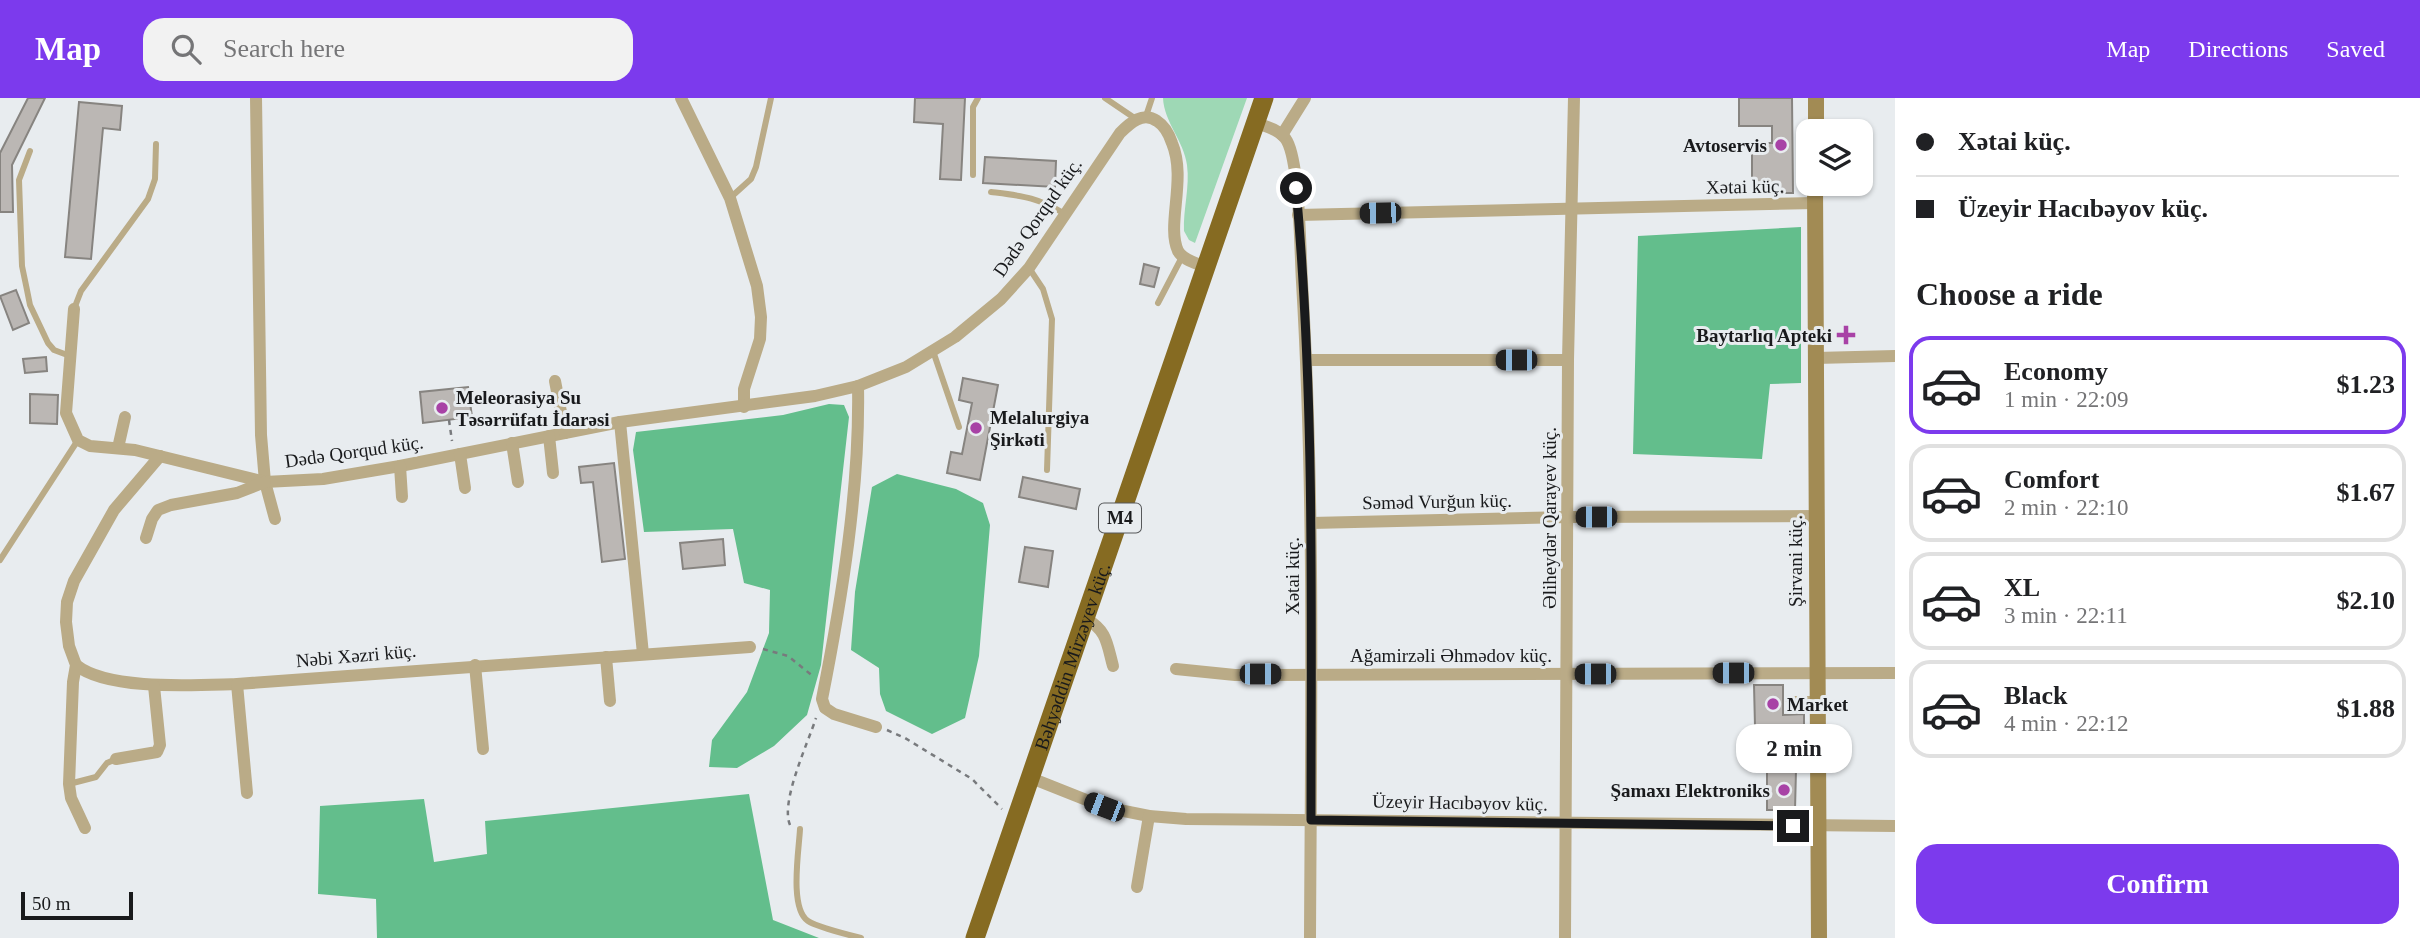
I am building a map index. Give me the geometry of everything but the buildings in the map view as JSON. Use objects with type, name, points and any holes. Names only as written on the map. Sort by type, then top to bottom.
[{"type":"highway","name":"Bəhyəddin Mirzəyev küç.","points":[[975,938],[1265,98]]},
{"type":"main road","points":[[1816,98],[1816,119]]},
{"type":"main road","name":"Şirvani küç.","points":[[1815,196],[1819,938]]},
{"type":"street","name":"Dədə Qorqud küç.","points":[[256,98],[261,435],[265,482],[323,478],[400,466],[620,422],[815,396],[858,386],[906,367],[955,337],[1001,299],[1029,268],[1106,151],[1120,133],[1141,118]]},
{"type":"street","points":[[681,98],[730,198],[757,286],[761,317],[760,340],[744,389],[744,407]]},
{"type":"street","points":[[1256,123],[1282,135],[1305,98]]},
{"type":"street","name":"Əliheydər Qarayev küç.","points":[[1564,938],[1568,360],[1573,98]]},
{"type":"street","points":[[1141,118],[1155,119],[1163,126],[1176,151],[1179,191],[1174,234],[1177,249],[1182,257],[1205,267]]},
{"type":"street","name":"Xətai küç.","points":[[1282,135],[1291,150],[1293,161],[1306,360],[1311,523],[1310,938]]},
{"type":"street","name":"Xətai küç.","points":[[1298,215],[1815,203]]},
{"type":"street","points":[[74,309],[66,413],[78,440],[90,446],[160,456],[265,482]]},
{"type":"street","points":[[1815,358],[1895,356]]},
{"type":"street","points":[[1306,360],[1568,360]]},
{"type":"street","points":[[555,381],[565,433]]},
{"type":"street","points":[[858,386],[856,466],[835,632],[822,699],[825,708],[834,714],[876,727]]},
{"type":"street","points":[[118,448],[125,416]]},
{"type":"street","points":[[620,422],[643,654]]},
{"type":"street","points":[[549,436],[553,474]]},
{"type":"street","points":[[512,443],[518,482]]},
{"type":"street","points":[[457,455],[465,488]]},
{"type":"street","points":[[85,828],[71,797],[69,784],[76,665],[69,646],[67,602],[74,581],[114,510],[160,456]]},
{"type":"street","points":[[400,466],[402,497]]},
{"type":"street","points":[[265,482],[275,519]]},
{"type":"street","points":[[146,538],[158,510],[171,505],[237,493],[265,482]]},
{"type":"street","name":"Səməd Vurğun küç.","points":[[1311,523],[1569,517],[1816,516]]},
{"type":"street","points":[[1086,619],[1099,626],[1104,634],[1113,666]]},
{"type":"street","name":"Nəbi Xəzri küç.","points":[[76,665],[82,671],[95,675],[154,686],[237,684],[750,647]]},
{"type":"street","points":[[606,657],[610,701]]},
{"type":"street","points":[[475,665],[483,748]]},
{"type":"street","name":"Ağamirzəli Əhmədov küç.","points":[[1176,669],[1235,675],[1895,673]]},
{"type":"street","points":[[237,684],[247,793]]},
{"type":"street","points":[[116,759],[157,752],[160,745],[154,686]]},
{"type":"street","name":"Üzeyir Hacıbəyov küç.","points":[[1031,778],[1104,807],[1149,816],[1186,819],[1895,826]]},
{"type":"street","points":[[1138,887],[1149,816]]},
{"type":"lane","points":[[730,198],[751,178],[756,167],[771,98]]},
{"type":"lane","points":[[973,175],[973,107],[978,98]]},
{"type":"lane","points":[[1105,98],[1141,118],[1152,98]]},
{"type":"lane","points":[[74,309],[81,291],[148,199],[155,179],[156,144]]},
{"type":"lane","points":[[30,151],[19,180],[22,266],[30,305],[48,343],[54,350],[71,356]]},
{"type":"lane","points":[[991,192],[1032,197],[1065,214]]},
{"type":"lane","points":[[1158,303],[1182,257]]},
{"type":"lane","points":[[1029,268],[1043,289],[1052,319],[1047,470]]},
{"type":"lane","points":[[933,351],[959,427]]},
{"type":"lane","points":[[0,560],[78,440]]},
{"type":"lane","points":[[1788,699],[1817,699]]},
{"type":"lane","points":[[69,784],[96,776],[107,763],[116,759]]},
{"type":"lane","points":[[800,832],[797,900],[800,912],[808,921],[861,938]]},
{"type":"path","points":[[449,420],[457,455]]},
{"type":"path","points":[[750,647],[788,656],[825,686]]},
{"type":"path","points":[[800,832],[793,829],[788,821],[788,803],[816,716],[825,708]]},
{"type":"path","points":[[876,727],[905,738],[972,779],[1001,809],[1018,816]]},
{"type":"green space","points":[[1163,98],[1247,98],[1195,243],[1189,240],[1184,231],[1187,165]]},
{"type":"green space","points":[[1801,227],[1801,383],[1770,384],[1762,459],[1633,454],[1638,236]]},
{"type":"green space","points":[[829,404],[844,405],[849,417],[821,665],[807,715],[774,746],[737,768],[709,767],[712,740],[747,692],[769,633],[770,590],[744,583],[733,529],[644,532],[633,450],[636,432],[783,415]]},
{"type":"green space","points":[[897,474],[956,489],[983,503],[990,525],[979,656],[965,718],[932,734],[886,711],[880,694],[879,668],[851,650],[855,592],[872,487]]},
{"type":"green space","points":[[749,794],[773,920],[819,938],[377,938],[376,899],[318,894],[320,806],[424,799],[434,862],[487,854],[485,821]]},
{"type":"place","name":"Avtoservis","points":[[1781,145]]},
{"type":"place","name":"Baytarlıq Apteki","points":[[1846,335]]},
{"type":"place","name":"Meleorasiya Su Təsərrüfatı İdarəsi","points":[[442,408]]},
{"type":"place","name":"Melalurgiya Şirkəti","points":[[976,428]]},
{"type":"place","name":"Market","points":[[1773,704]]},
{"type":"place","name":"Şamaxı Elektroniks","points":[[1784,790]]},
{"type":"route","points":[[1296,188],[1306,360],[1311,523],[1311,820],[1793,826]]}]
